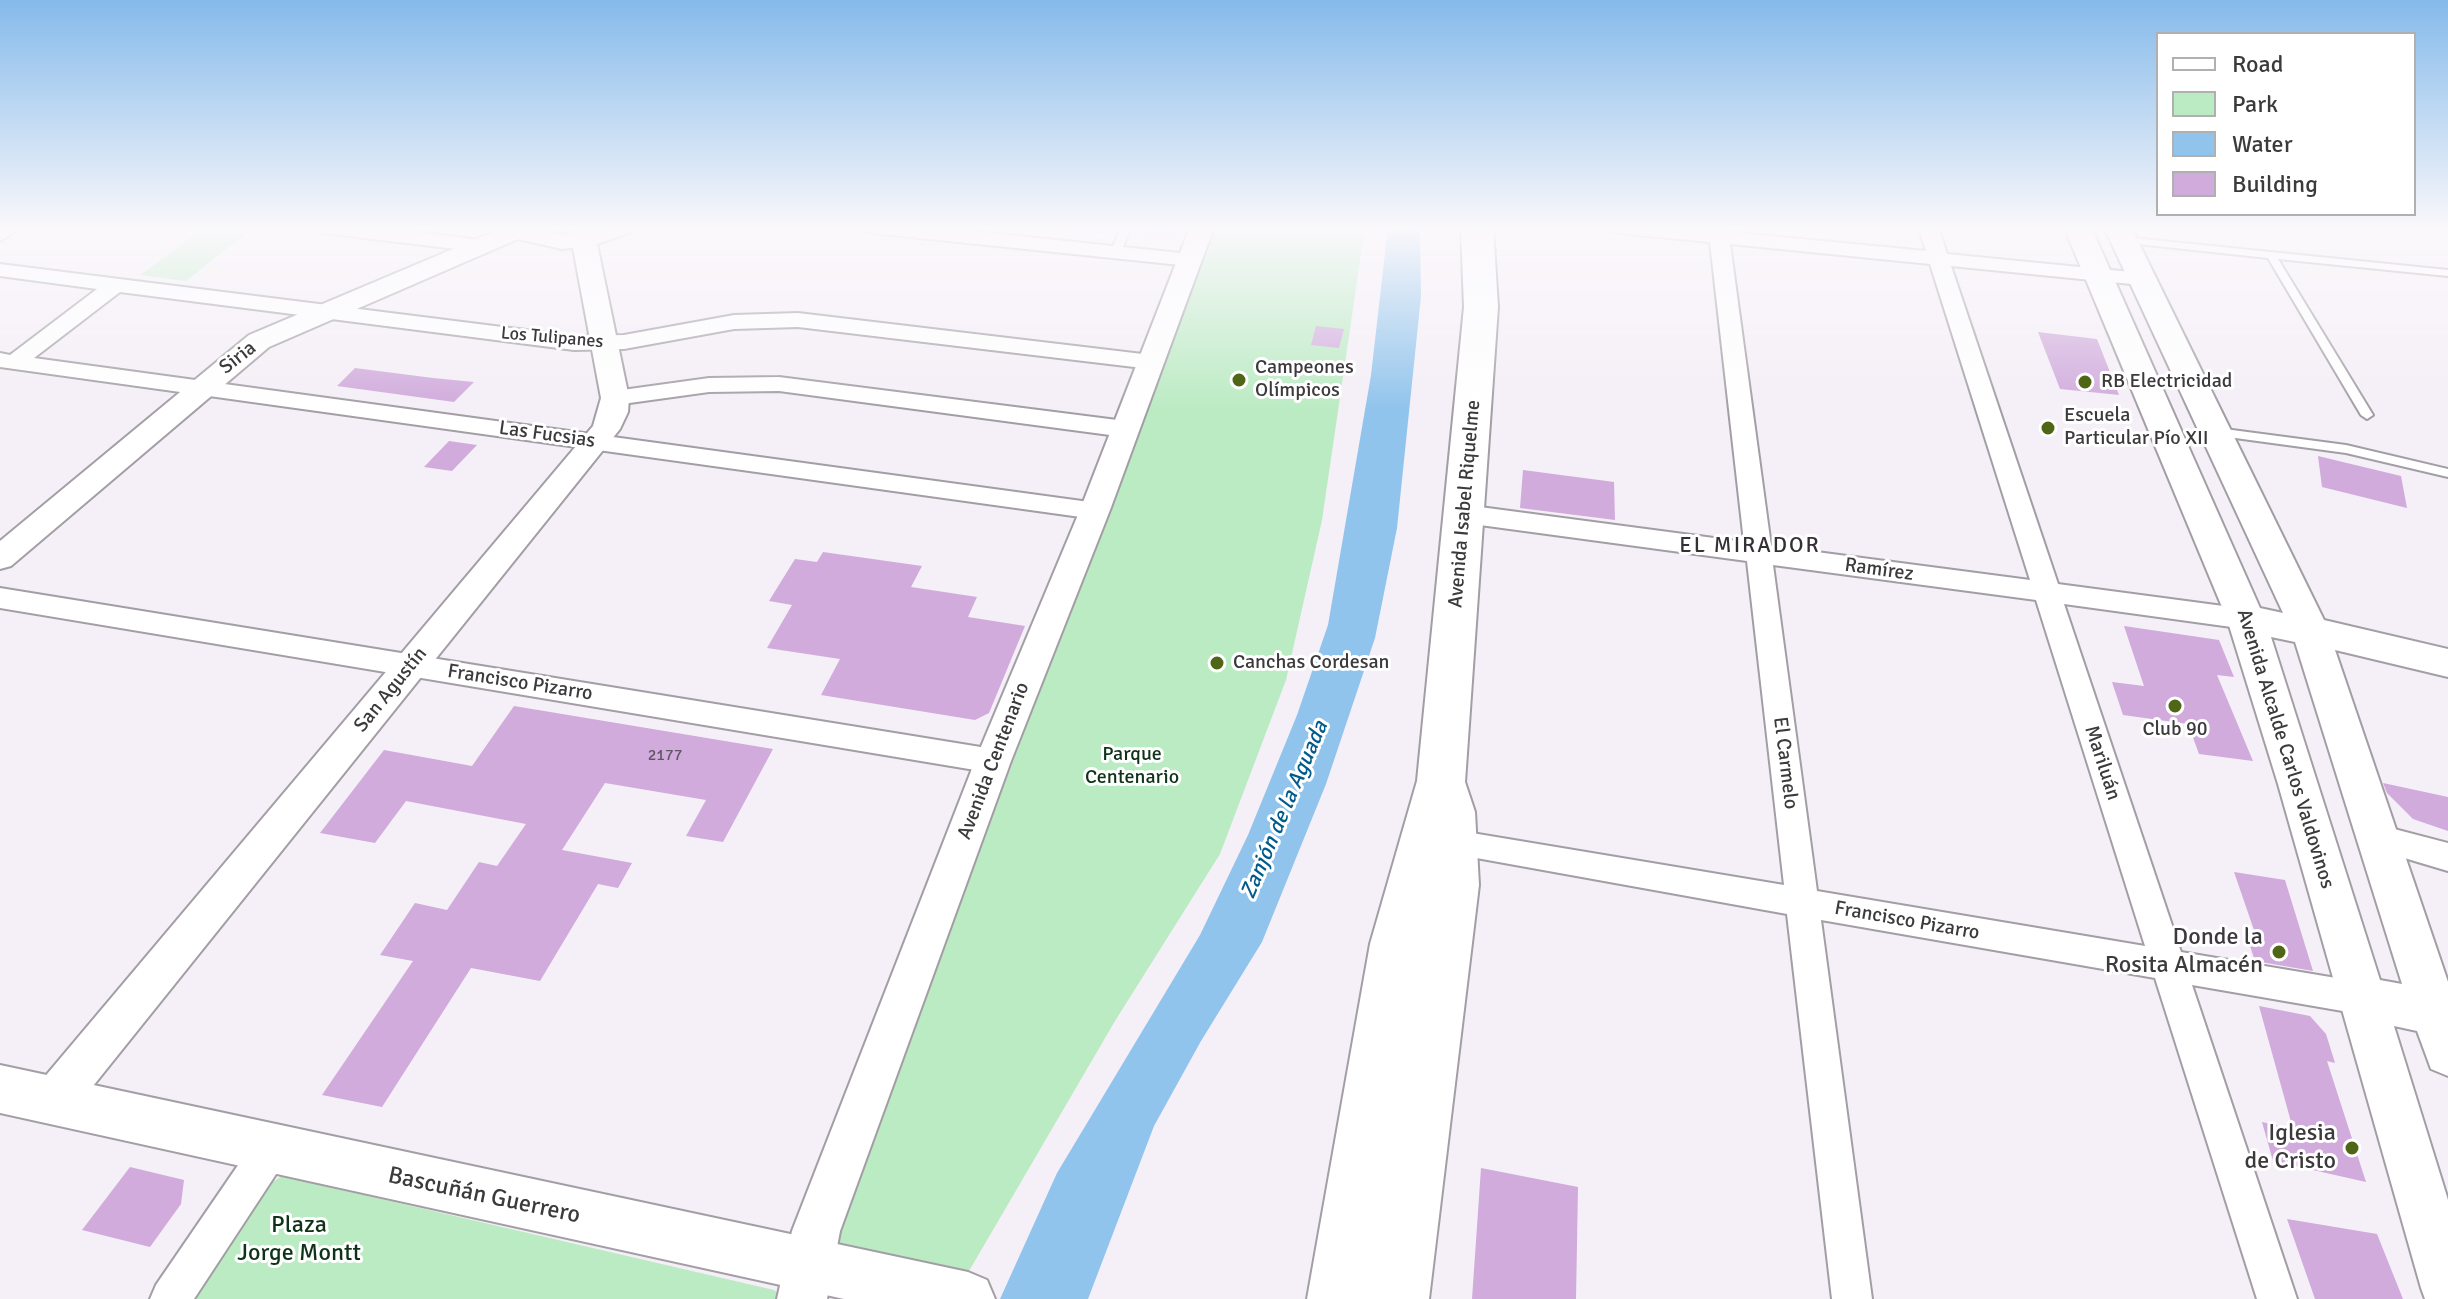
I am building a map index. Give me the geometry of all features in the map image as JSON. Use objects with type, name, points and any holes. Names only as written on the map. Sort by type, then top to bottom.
[{"type":"highway","name":"Avenida Isabel Riquelme","points":[[1339,1299],[1396,944],[1441,781],[1481,288]]},
{"type":"highway","name":"Avenida Isabel Riquelme","points":[[1397,1299],[1447,944],[1454,843],[1451,812],[1441,781]]},
{"type":"main road","name":"Avenida Alcalde Carlos Valdovinos","points":[[2104,288],[2246,619],[2299,784],[2360,998],[2446,1276]]},
{"type":"main road","points":[[2145,288],[2310,631],[2441,1033]]},
{"type":"main road","points":[[2163,426],[2213,431]]},
{"type":"main road","points":[[2219,556],[2276,565]]},
{"type":"main road","points":[[2246,619],[2448,663]]},
{"type":"main road","points":[[2299,784],[2370,820]]},
{"type":"main road","points":[[2360,998],[2441,1033]]},
{"type":"main road","name":"Bascuñán Guerrero","points":[[0,1089],[271,1149],[806,1283],[968,1299]]},
{"type":"street","points":[[7,361],[112,288]]},
{"type":"street","name":"Los Tulipanes","points":[[145,288],[574,343],[605,344],[723,323],[798,320],[1151,362]]},
{"type":"street","name":"Siria","points":[[0,558],[200,387],[268,335],[382,288]]},
{"type":"street","points":[[594,288],[615,398],[709,385],[779,384],[1125,429]]},
{"type":"street","name":"Avenida Centenario","points":[[806,1283],[816,1231],[993,761],[1095,510],[1179,288]]},
{"type":"street","name":"El Carmelo","points":[[1725,288],[1852,1299]]},
{"type":"street","name":"Mariluán","points":[[1947,288],[2277,1299]]},
{"type":"street","name":"Las Fucsias","points":[[7,361],[1095,510]]},
{"type":"street","name":"San Agustín","points":[[53,1101],[595,442],[611,419],[615,398]]},
{"type":"street","name":"Ramírez","points":[[1465,514],[2246,619]]},
{"type":"street","name":"Francisco Pizarro","points":[[0,598],[993,761]]},
{"type":"street","points":[[2370,820],[2448,857]]},
{"type":"street","name":"Francisco Pizarro","points":[[1454,843],[2360,998]]},
{"type":"street","points":[[170,1299],[271,1149]]},
{"type":"lane","points":[[2291,288],[2367,415]]},
{"type":"lane","points":[[2213,431],[2346,449],[2448,473]]},
{"type":"green space","name":"Parque Centenario","points":[[1192,288],[1356,288],[1322,520],[1286,680],[1220,854],[1115,1021],[969,1271],[831,1243]]},
{"type":"green space","name":"Plaza Jorge Montt","points":[[282,1176],[774,1290],[785,1299],[190,1299],[264,1187]]},
{"type":"water","name":"Zanjón de la Aguada","points":[[1381,288],[1421,288],[1397,528],[1375,638],[1326,784],[1262,942],[1201,1041],[1154,1126],[1088,1299],[1000,1299],[1057,1173],[1200,935],[1248,835],[1297,715],[1328,625],[1371,375]]},
{"type":"building","points":[[1316,326],[1344,329],[1339,348],[1311,345]]},
{"type":"building","points":[[2038,332],[2097,339],[2119,395],[2060,389]]},
{"type":"building","points":[[355,368],[474,382],[454,402],[337,386]]},
{"type":"building","points":[[449,441],[477,445],[452,471],[424,467]]},
{"type":"building","points":[[2318,456],[2401,476],[2407,508],[2322,487]]},
{"type":"building","points":[[1523,470],[1614,482],[1615,520],[1520,508]]},
{"type":"building","points":[[823,552],[922,566],[911,587],[977,597],[968,617],[1025,626],[989,713],[975,720],[821,695],[840,659],[767,648],[792,605],[769,601],[795,559],[817,562]]},
{"type":"building","points":[[2124,626],[2219,640],[2234,677],[2217,675],[2253,761],[2199,754],[2188,724],[2123,715],[2112,682],[2144,686]]},
{"type":"building","points":[[514,706],[773,749],[723,842],[686,836],[706,800],[605,783],[562,850],[632,863],[618,888],[598,884],[540,981],[471,968],[382,1107],[322,1095],[413,961],[380,955],[415,903],[447,910],[479,862],[497,866],[526,824],[406,801],[375,843],[320,833],[384,750],[472,766]]},
{"type":"building","points":[[2383,783],[2448,797],[2448,831],[2413,819],[2387,793]]},
{"type":"building","points":[[2234,872],[2285,880],[2313,971],[2255,961],[2245,931],[2255,933]]},
{"type":"building","points":[[2259,1006],[2310,1016],[2326,1034],[2335,1063],[2327,1061],[2366,1182],[2273,1161],[2262,1122],[2293,1129]]},
{"type":"building","points":[[130,1167],[184,1180],[181,1204],[150,1247],[82,1230]]},
{"type":"building","points":[[1481,1168],[1578,1187],[1576,1299],[1472,1299]]},
{"type":"building","points":[[2287,1219],[2377,1234],[2403,1299],[2315,1299]]},
{"type":"place","name":"Campeones Olímpicos","points":[[1239,380]]},
{"type":"place","name":"RB Electricidad","points":[[2085,382]]},
{"type":"place","name":"Escuela Particular Pío XII","points":[[2048,428]]},
{"type":"place","name":"Canchas Cordesan","points":[[1217,663]]},
{"type":"place","name":"Club 90","points":[[2175,706]]},
{"type":"place","name":"Donde la Rosita Almacén","points":[[2279,952]]},
{"type":"place","name":"Iglesia de Cristo","points":[[2352,1148]]},
{"type":"district","name":"EL MIRADOR","points":[[1750,546]]}]
